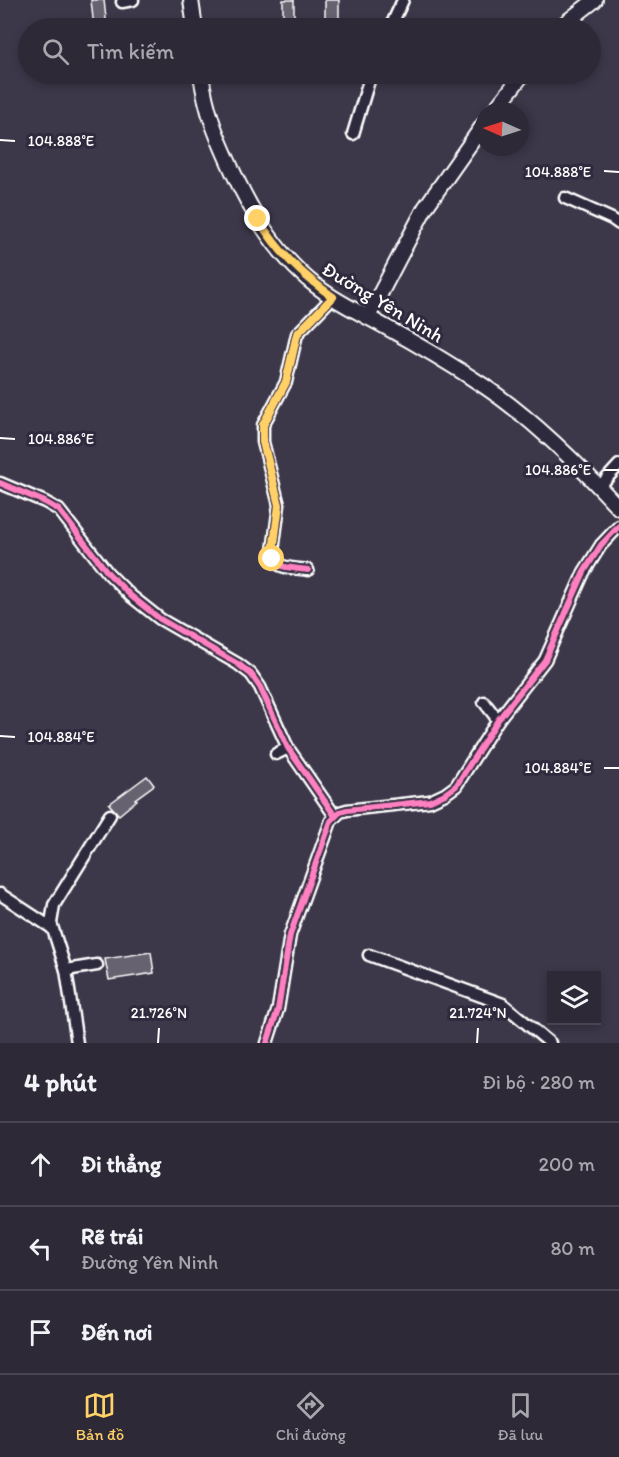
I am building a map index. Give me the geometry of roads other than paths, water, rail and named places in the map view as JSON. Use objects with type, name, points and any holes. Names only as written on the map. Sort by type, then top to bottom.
[{"type":"main road","points":[[190,0],[193,18]]},
{"type":"main road","points":[[572,18],[595,0]]},
{"type":"main road","name":"Đường Yên Ninh","points":[[202,84],[205,104],[214,131],[249,206],[282,253],[303,275],[333,297],[485,387],[516,410],[619,508]]},
{"type":"main road","points":[[501,102],[515,84]]},
{"type":"main road","points":[[368,317],[425,208],[475,137]]},
{"type":"street","points":[[395,18],[403,0]]},
{"type":"street","points":[[353,134],[368,84]]},
{"type":"street","points":[[566,198],[619,224]]},
{"type":"street","points":[[308,570],[280,565],[272,561],[279,505],[263,442],[263,432],[267,416],[286,382],[297,334],[333,297]]},
{"type":"street","points":[[599,487],[619,465]]},
{"type":"street","points":[[0,483],[59,510],[108,573],[131,596],[160,619],[224,650],[245,669],[256,680],[288,748],[335,816]]},
{"type":"street","points":[[267,1043],[275,1020],[286,954],[296,915],[329,824],[335,816],[347,810],[430,801],[445,794],[461,781],[498,720],[545,660],[584,572],[601,545],[619,526]]},
{"type":"street","points":[[484,702],[498,720]]},
{"type":"street","points":[[276,754],[288,748]]},
{"type":"street","points":[[77,1043],[66,970],[52,928],[51,918],[54,905],[110,815]]},
{"type":"street","points":[[0,894],[52,928]]},
{"type":"street","points":[[369,955],[503,1004],[550,1043]]},
{"type":"street","points":[[66,970],[97,965]]}]
